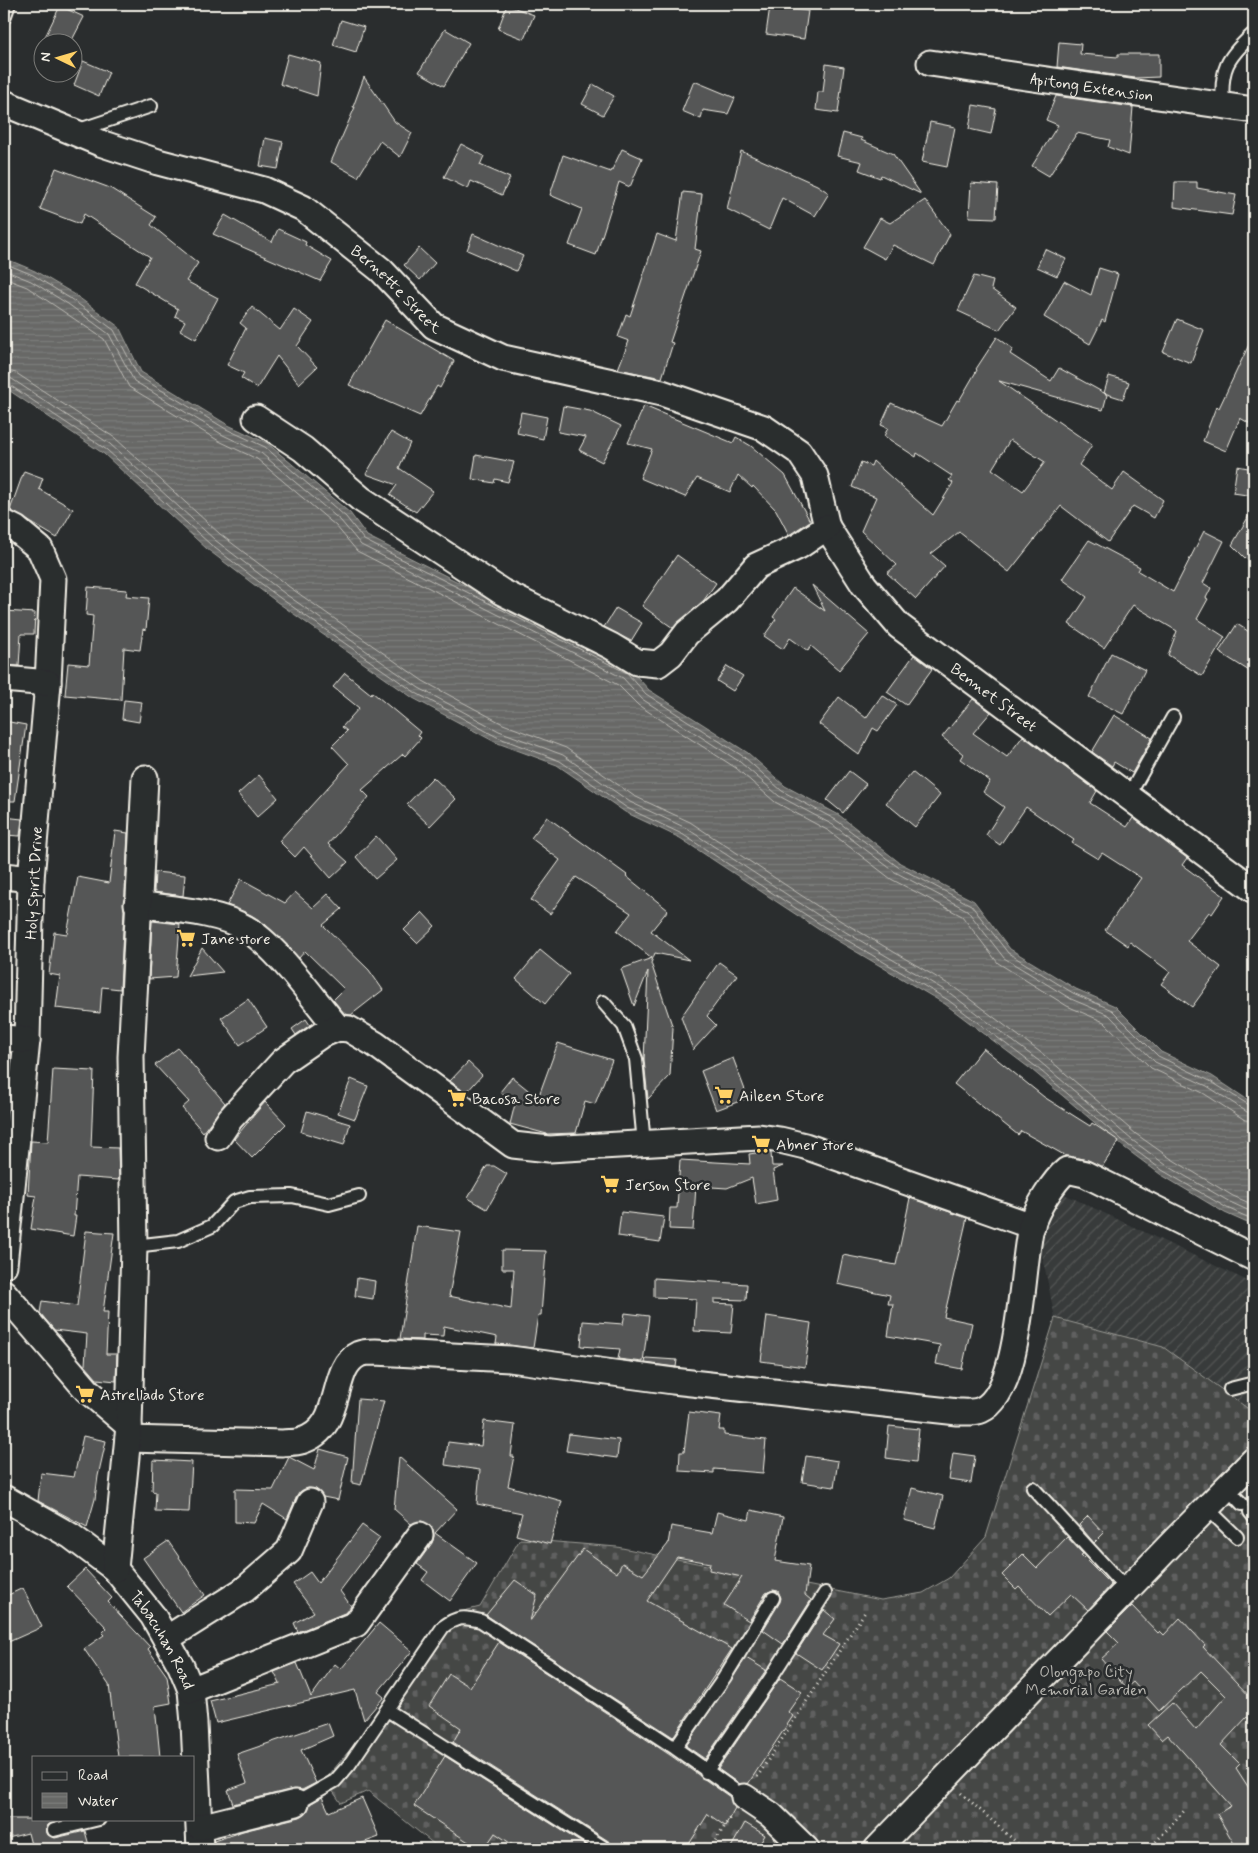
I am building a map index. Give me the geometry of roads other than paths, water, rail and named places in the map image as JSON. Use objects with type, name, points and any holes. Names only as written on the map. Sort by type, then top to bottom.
[{"type":"street","name":"Apitong Extension","points":[[930,63],[1000,75],[1223,104],[1254,110]]},
{"type":"street","name":"Bernette Street","points":[[4,104],[74,132],[158,162],[264,190],[303,208],[380,270],[434,326],[470,344],[503,358],[662,393],[764,428],[798,452]]},
{"type":"street","points":[[256,418],[303,449],[361,499],[502,592],[611,646],[637,662],[658,664],[671,654],[687,632],[727,600],[756,566],[800,546],[827,527]]},
{"type":"street","name":"Bennet Street","points":[[798,452],[815,476],[827,527],[864,585],[899,626],[1254,890]]},
{"type":"street","name":"Holy Spirit Drive","points":[[4,523],[16,529],[40,549],[53,579],[48,683],[15,1039],[4,1265]]},
{"type":"street","points":[[4,680],[48,683]]},
{"type":"street","points":[[115,1569],[128,1433],[134,1246],[132,1058],[137,904],[145,778]]},
{"type":"street","points":[[4,876],[31,879]]},
{"type":"street","points":[[137,904],[222,918],[245,928],[267,946],[338,1028]]},
{"type":"street","points":[[218,1137],[230,1119],[283,1061],[321,1035],[338,1028],[349,1029],[375,1044],[513,1146],[549,1149],[759,1137],[780,1140],[805,1146],[1032,1226]]},
{"type":"street","points":[[4,1293],[87,1390],[128,1433],[282,1442],[302,1441],[316,1433],[332,1416],[343,1374],[351,1361],[360,1354],[375,1352],[510,1359],[673,1381],[890,1405],[958,1412],[981,1411],[997,1397],[1012,1362],[1032,1226],[1056,1179],[1067,1170],[1085,1174],[1254,1258]]},
{"type":"street","points":[[877,1849],[1207,1508],[1244,1505],[1254,1460]]},
{"type":"street","name":"Tabacuhan Road","points":[[4,1498],[71,1536],[115,1569],[152,1616],[181,1666],[191,1690],[194,1756]]},
{"type":"street","points":[[166,1639],[244,1590],[289,1551],[310,1502]]},
{"type":"street","points":[[191,1690],[356,1624],[420,1535]]},
{"type":"street","name":"Tabacuhan Road","points":[[195,1774],[200,1838]]},
{"type":"street","points":[[744,1797],[771,1815],[806,1849]]},
{"type":"street","points":[[200,1838],[296,1803]]},
{"type":"lane","points":[[4,18],[9,4]]},
{"type":"lane","points":[[1223,104],[1222,84],[1226,63],[1252,35]]},
{"type":"lane","points":[[74,132],[151,106]]},
{"type":"lane","points":[[1128,797],[1173,717]]},
{"type":"lane","points":[[603,1002],[624,1026],[636,1059],[644,1144]]},
{"type":"lane","points":[[134,1246],[178,1240],[212,1226],[234,1202],[250,1197],[292,1196],[329,1204],[359,1196]]},
{"type":"lane","points":[[1230,1389],[1254,1383]]},
{"type":"lane","points":[[1033,1488],[1127,1590]]},
{"type":"lane","points":[[1207,1508],[1236,1537]]},
{"type":"lane","points":[[706,1772],[770,1679],[825,1593]]},
{"type":"lane","points":[[675,1748],[724,1678],[773,1598]]},
{"type":"lane","points":[[296,1803],[335,1781],[349,1765],[443,1627],[453,1619],[464,1617],[481,1621],[675,1748],[706,1772],[744,1797]]},
{"type":"lane","points":[[387,1710],[606,1849]]},
{"type":"lane","points":[[54,1830],[95,1820]]},
{"type":"water","points":[[4,258],[35,271],[74,294],[119,327],[141,372],[228,425],[267,443],[350,513],[367,536],[630,669],[649,690],[748,753],[785,786],[839,815],[900,863],[974,901],[1010,949],[1076,989],[1115,1006],[1161,1052],[1212,1076],[1254,1104],[1254,1226],[1225,1213],[1160,1174],[1125,1148],[1032,1070],[945,1004],[821,931],[680,838],[625,812],[557,765],[495,742],[413,698],[277,602],[207,549],[104,454],[4,387]]},
{"type":"place","name":"Jane store","points":[[186,938]]},
{"type":"place","name":"Aileen Store","points":[[724,1095]]},
{"type":"place","name":"Bacosa Store","points":[[457,1098]]},
{"type":"place","name":"Abner store","points":[[761,1144]]},
{"type":"place","name":"Jerson Store","points":[[610,1184]]},
{"type":"place","name":"Astrellado Store","points":[[85,1394]]},
{"type":"park label","name":"Olongapo City Memorial Garden","points":[[1086,1680]]}]
